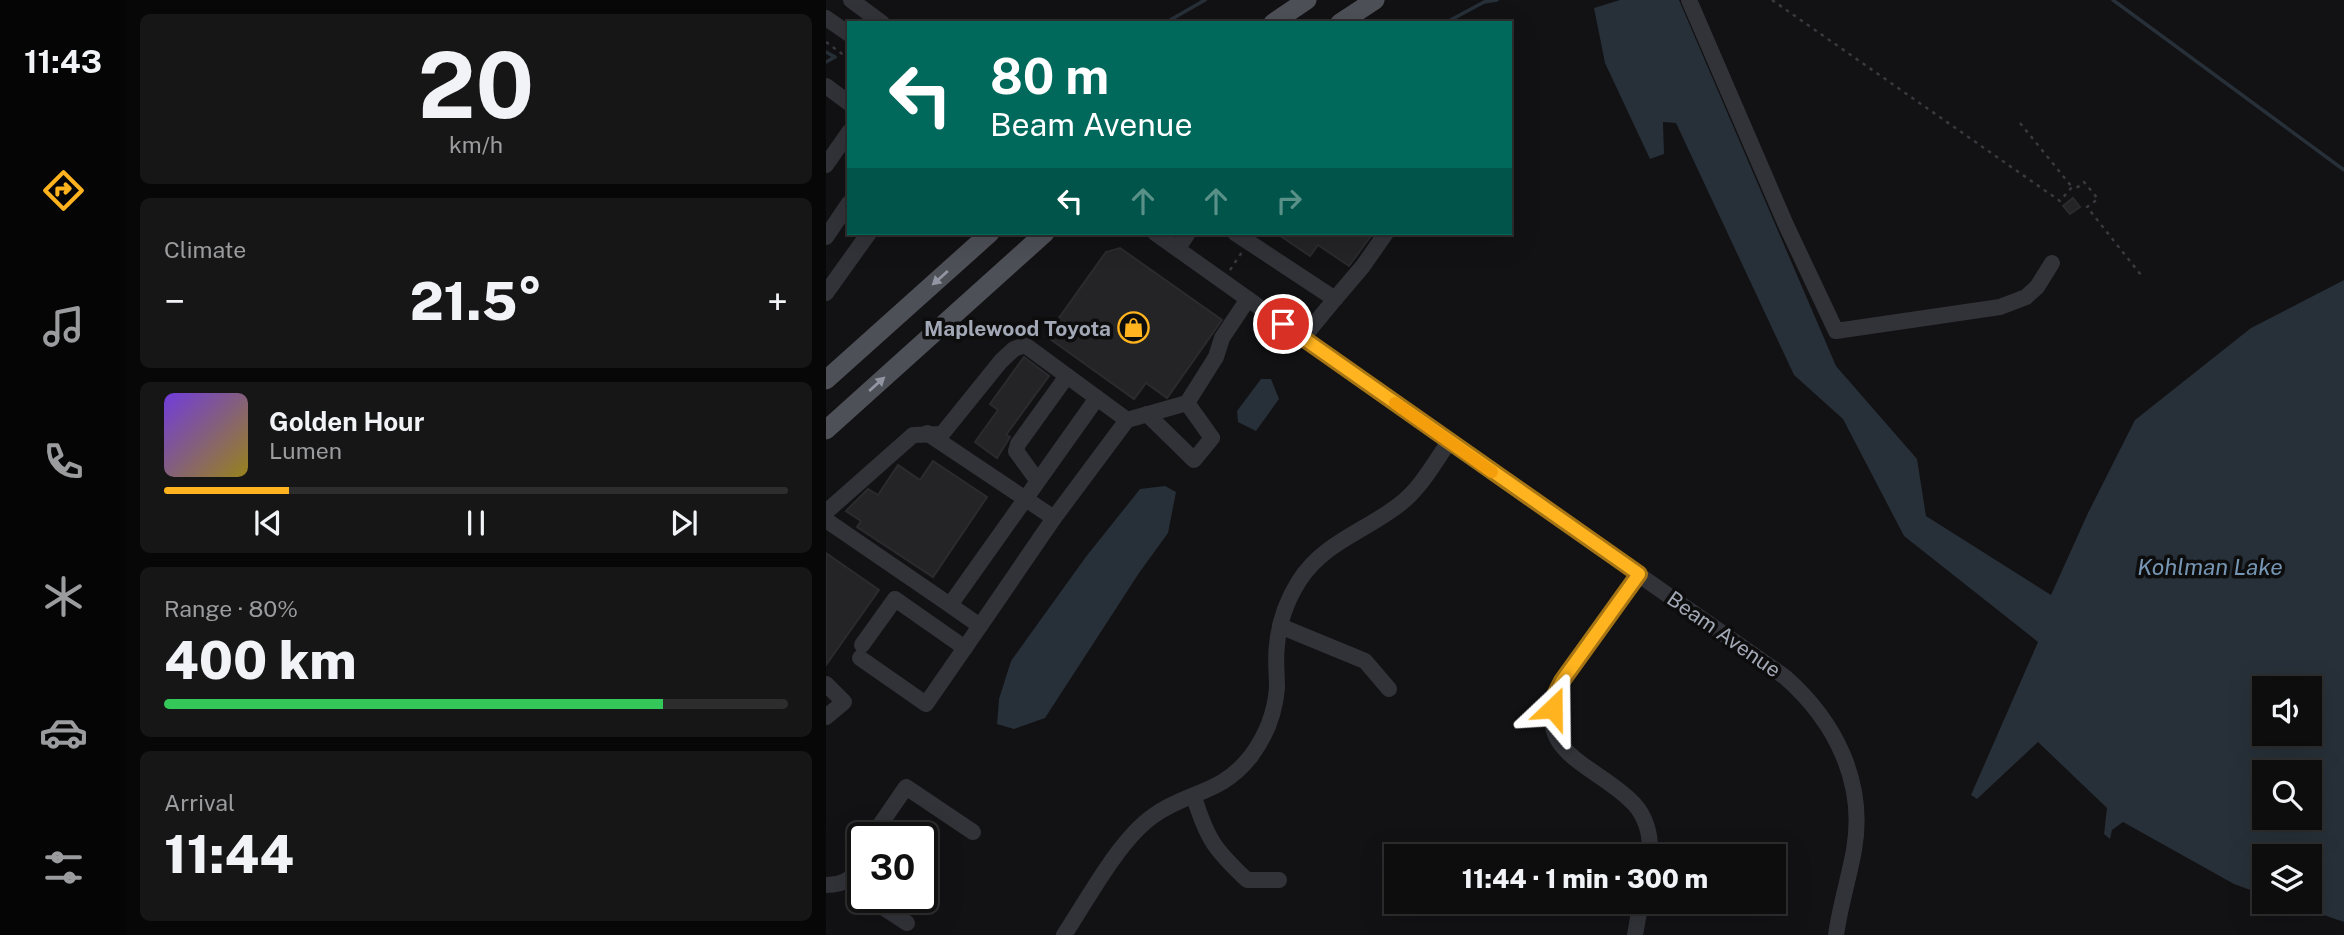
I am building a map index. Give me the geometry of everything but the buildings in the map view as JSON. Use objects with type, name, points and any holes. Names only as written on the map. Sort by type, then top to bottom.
[{"type":"main road","points":[[1275,21],[1307,0]]},
{"type":"main road","points":[[1343,21],[1375,0]]},
{"type":"main road","points":[[826,380],[988,235]]},
{"type":"main road","points":[[826,429],[1043,235]]},
{"type":"street","points":[[851,0],[879,21]]},
{"type":"street","points":[[1689,0],[1786,225],[1836,331],[2000,307],[2026,297],[2037,287],[2052,262]]},
{"type":"street","points":[[826,18],[847,33]]},
{"type":"street","points":[[826,86],[847,102]]},
{"type":"street","points":[[826,165],[847,135]]},
{"type":"street","points":[[826,237],[847,207]]},
{"type":"street","points":[[826,293],[868,235]]},
{"type":"street","name":"Beam Avenue","points":[[1158,235],[1785,677],[1818,710],[1834,734],[1851,778],[1856,824],[1854,848],[1836,935]]},
{"type":"street","points":[[1178,248],[1187,235]]},
{"type":"street","points":[[1301,336],[1307,333],[1363,266],[1385,235]]},
{"type":"street","points":[[1242,237],[1335,299]]},
{"type":"street","points":[[965,648],[895,599],[861,651],[926,704],[965,648],[1054,518],[1127,420],[1187,402],[1216,357],[1222,338],[1248,299]]},
{"type":"street","points":[[826,512],[920,434],[942,434],[1000,360],[1014,349],[1025,345],[1127,420]]},
{"type":"street","points":[[1037,481],[1016,452],[1018,444],[1067,376]]},
{"type":"street","points":[[950,605],[1097,398]]},
{"type":"street","points":[[1147,414],[1194,460],[1212,438],[1187,402]]},
{"type":"street","points":[[920,434],[1054,518]]},
{"type":"street","points":[[1064,935],[1125,844],[1139,828],[1170,806],[1222,783],[1237,771],[1260,742],[1274,707],[1280,626],[1289,599],[1300,579],[1315,561],[1345,537],[1388,513],[1409,497],[1449,442]]},
{"type":"street","points":[[826,520],[980,626]]},
{"type":"street","points":[[1639,574],[1562,681],[1556,693],[1553,722],[1556,735],[1570,757],[1626,796],[1643,816],[1651,844]]},
{"type":"street","points":[[942,632],[953,614],[950,605]]},
{"type":"street","points":[[1280,626],[1365,661],[1389,689]]},
{"type":"street","points":[[826,684],[844,702],[826,717]]},
{"type":"street","points":[[882,822],[906,787],[973,832]]},
{"type":"street","points":[[1194,797],[1207,835],[1225,859],[1247,880],[1279,880]]},
{"type":"street","points":[[826,885],[847,882]]},
{"type":"street","points":[[892,913],[907,923]]},
{"type":"street","points":[[1635,935],[1638,914]]},
{"type":"path","points":[[1772,0],[2060,201],[2072,187],[2078,187],[2084,182],[2098,199],[2087,207],[2141,275]]},
{"type":"path","points":[[826,42],[847,58]]},
{"type":"path","points":[[2020,122],[2072,187]]},
{"type":"path","points":[[1228,272],[1242,237]]},
{"type":"water","name":"Kohlman Lake","points":[[1620,0],[1679,0],[1836,366],[1917,459],[1926,516],[2051,595],[2088,513],[2135,420],[2251,328],[2344,280],[2344,922],[2321,914],[2322,844],[2252,844],[2252,891],[2234,884],[2123,822],[2112,830],[2110,839],[2104,834],[2107,808],[2038,742],[1977,799],[1971,795],[2038,642],[1904,536],[1843,419],[1794,375],[1676,123],[1663,122],[1664,154],[1650,159],[1605,63],[1594,8]]},
{"type":"water","points":[[1261,379],[1271,379],[1279,399],[1256,431],[1238,422],[1237,411]]},
{"type":"water","points":[[1165,486],[1176,492],[1168,533],[1045,718],[1014,729],[997,724],[999,699],[1011,661],[1085,558],[1140,489]]},
{"type":"waterway","points":[[1168,21],[1205,0]]},
{"type":"waterway","points":[[1449,21],[1484,2],[1497,0]]},
{"type":"waterway","points":[[2113,0],[2344,170]]},
{"type":"waterway","points":[[826,52],[835,57]]},
{"type":"waterway","points":[[826,62],[835,57]]},
{"type":"slow traffic","points":[[1395,403],[1492,472]]},
{"type":"place","name":"Maplewood Toyota","points":[[1134,328]]},
{"type":"route","points":[[1283,324],[1639,574],[1562,681],[1553,708]]}]
